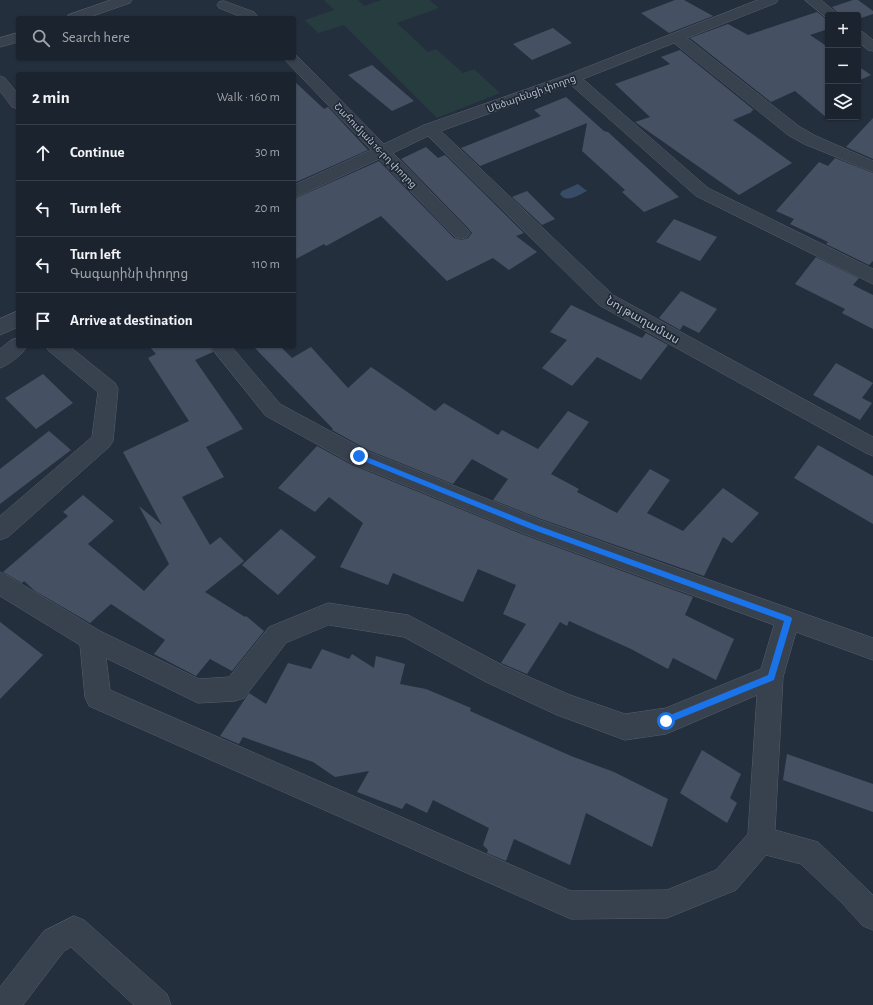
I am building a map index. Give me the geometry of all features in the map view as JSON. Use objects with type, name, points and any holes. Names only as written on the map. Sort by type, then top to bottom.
[{"type":"street","points":[[79,16],[125,0]]},
{"type":"street","name":"Մեծարենցի փողոց","points":[[296,191],[430,129],[572,78],[771,0]]},
{"type":"street","points":[[812,0],[828,12]]},
{"type":"street","points":[[224,5],[250,16]]},
{"type":"street","points":[[861,37],[873,46]]},
{"type":"street","points":[[0,43],[16,38]]},
{"type":"street","points":[[677,38],[794,131],[810,140],[873,167]]},
{"type":"street","name":"Շահումյան 16-րդ փողոց","points":[[293,60],[461,233]]},
{"type":"street","points":[[572,78],[702,192],[873,277]]},
{"type":"street","points":[[0,81],[16,101]]},
{"type":"street","name":"Նոյ թաղամաս","points":[[430,129],[606,300],[873,447]]},
{"type":"street","points":[[0,328],[16,319]]},
{"type":"street","points":[[0,360],[16,346]]},
{"type":"street","points":[[0,530],[102,441],[108,389],[58,348]]},
{"type":"street","points":[[222,348],[273,410],[359,456],[533,527],[873,649]]},
{"type":"street","points":[[0,583],[91,639],[198,691],[235,689],[278,635],[328,614],[408,626],[495,674],[566,706],[626,727],[666,721],[771,677]]},
{"type":"street","points":[[91,639],[98,697],[571,905],[667,904],[726,880],[761,840],[771,677],[788,619]]},
{"type":"street","points":[[761,840],[808,852],[852,893],[873,916]]},
{"type":"street","points":[[5,1005],[54,941],[74,930],[156,1005]]},
{"type":"green space","points":[[324,0],[358,0],[364,6],[382,0],[430,0],[439,8],[397,23],[428,52],[436,49],[463,73],[474,69],[500,93],[437,118],[344,25],[318,33],[305,20],[334,10]]},
{"type":"water","points":[[578,184],[587,191],[573,198],[566,198],[560,194],[562,191]]},
{"type":"building","points":[[675,0],[684,0],[713,16],[669,33],[641,13]]},
{"type":"building","points":[[853,0],[858,0],[873,11],[873,14],[861,18],[861,12],[837,12],[832,7]]},
{"type":"building","points":[[817,12],[825,18],[825,30],[810,35],[825,45],[825,116],[795,91],[771,102],[690,38],[728,24],[748,35]]},
{"type":"building","points":[[553,28],[572,43],[532,60],[513,44]]},
{"type":"building","points":[[680,50],[754,110],[733,120],[792,163],[739,195],[635,122],[650,117],[615,84],[670,64],[661,57]]},
{"type":"building","points":[[372,65],[414,101],[392,111],[348,75]]},
{"type":"building","points":[[861,68],[871,75],[861,80]]},
{"type":"building","points":[[296,83],[324,109],[328,107],[368,150],[296,182]]},
{"type":"building","points":[[566,97],[604,131],[608,132],[679,197],[644,212],[622,192],[625,190],[582,151],[587,123],[480,166],[461,148],[541,116],[534,110]]},
{"type":"building","points":[[873,118],[873,159],[846,147]]},
{"type":"building","points":[[426,147],[438,158],[445,155],[524,233],[516,236],[537,252],[509,270],[493,258],[447,281],[381,216],[326,246],[324,244],[296,259],[296,198],[379,161],[454,238],[461,240],[468,238],[472,233],[468,228],[401,159]]},
{"type":"building","points":[[835,158],[873,173],[873,261],[869,265],[826,244],[828,242],[790,224],[794,219],[776,211],[819,162],[828,166]]},
{"type":"building","points":[[527,191],[555,219],[542,225],[512,197]]},
{"type":"building","points":[[674,219],[717,237],[700,261],[656,242]]},
{"type":"building","points":[[816,257],[859,278],[853,285],[873,295],[873,329],[842,313],[845,309],[795,284]]},
{"type":"building","points":[[681,291],[717,309],[699,333],[683,325],[680,330],[659,318]]},
{"type":"building","points":[[571,305],[642,338],[646,333],[668,345],[641,380],[597,357],[572,386],[542,368],[567,340],[550,332]]},
{"type":"building","points":[[311,347],[348,388],[371,367],[435,411],[444,403],[498,435],[502,430],[538,449],[568,411],[589,422],[551,474],[579,489],[577,492],[617,513],[650,469],[670,480],[647,513],[683,531],[723,488],[759,513],[732,543],[723,537],[704,576],[541,519],[493,500],[508,479],[472,459],[453,484],[368,450],[332,430],[333,429],[255,348],[282,348],[292,358]]},
{"type":"building","points":[[151,348],[210,348],[213,352],[195,360],[243,429],[206,447],[224,477],[182,497],[210,545],[220,537],[244,561],[205,592],[245,617],[246,616],[264,631],[232,671],[210,659],[196,676],[154,654],[165,640],[111,604],[90,623],[35,591],[24,581],[22,583],[3,572],[68,516],[63,512],[83,495],[114,521],[88,544],[144,591],[169,564],[139,506],[162,525],[123,452],[189,421],[148,358],[156,354]]},
{"type":"building","points":[[836,363],[873,383],[862,398],[872,403],[860,420],[813,395]]},
{"type":"building","points":[[43,374],[73,403],[36,429],[5,398]]},
{"type":"building","points":[[49,431],[71,450],[0,504],[0,469]]},
{"type":"building","points":[[818,445],[873,476],[873,524],[794,478]]},
{"type":"building","points":[[317,446],[350,464],[524,535],[693,597],[685,615],[734,639],[716,680],[673,658],[668,669],[631,649],[569,621],[567,626],[560,622],[527,674],[501,663],[526,624],[503,614],[516,585],[478,569],[463,602],[393,573],[388,585],[340,567],[363,523],[329,497],[315,512],[278,488]]},
{"type":"building","points":[[281,529],[316,557],[278,595],[242,565]]},
{"type":"building","points":[[0,622],[43,655],[0,699]]},
{"type":"building","points":[[322,649],[349,659],[352,654],[374,668],[376,656],[405,664],[400,684],[426,689],[471,708],[470,711],[571,756],[614,772],[668,799],[652,847],[586,813],[570,865],[514,839],[506,861],[487,853],[488,850],[483,845],[489,828],[433,800],[427,813],[406,803],[402,809],[357,792],[369,771],[335,777],[313,762],[243,737],[239,744],[220,736],[249,693],[266,704],[288,663],[311,669]]},
{"type":"building","points":[[702,750],[741,774],[730,798],[737,803],[727,823],[680,793]]},
{"type":"building","points":[[787,754],[873,784],[873,812],[783,780]]},
{"type":"route","points":[[359,456],[533,527],[788,619],[771,677],[666,721]]}]
